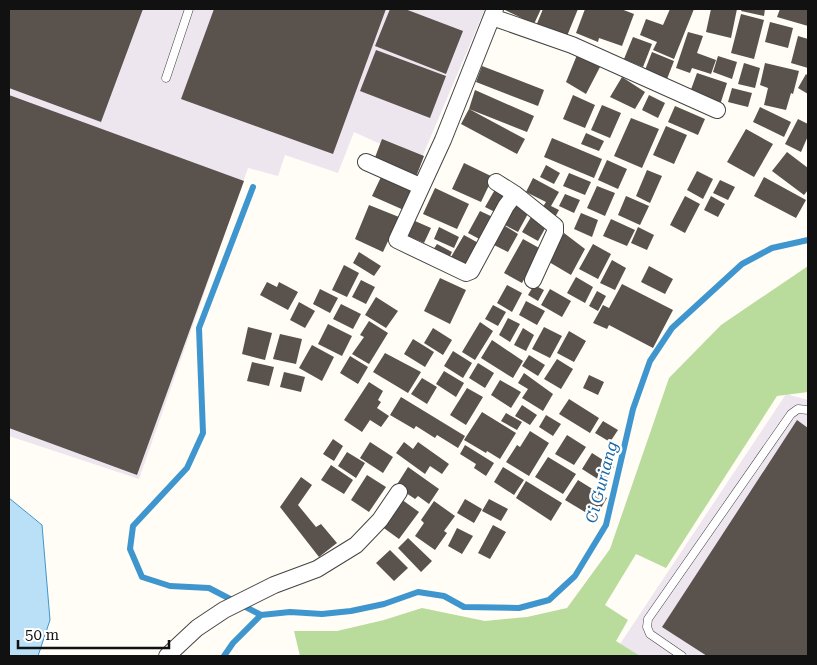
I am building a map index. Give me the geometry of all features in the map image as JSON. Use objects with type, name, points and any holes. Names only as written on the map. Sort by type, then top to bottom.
[{"type":"street","points":[[515,194],[506,206],[471,271],[466,273],[397,240],[420,186],[443,140],[494,13],[572,45],[717,110]]},
{"type":"street","points":[[366,162],[420,186]]},
{"type":"street","points":[[496,182],[515,194],[555,226],[555,232],[533,280]]},
{"type":"street","points":[[167,656],[197,628],[244,598],[317,569],[356,545],[380,520],[399,492]]},
{"type":"lane","points":[[166,78],[189,9]]},
{"type":"lane","points":[[682,656],[650,634],[647,627],[648,619],[791,414],[798,409],[808,410]]},
{"type":"shaded area","points":[[9,9],[485,9],[420,162],[354,132],[338,173],[285,155],[278,176],[248,168],[139,479],[9,436]]},
{"type":"shaded area","points":[[786,394],[808,400],[808,656],[612,656]]},
{"type":"green space","points":[[808,266],[808,392],[777,396],[666,568],[636,554],[605,605],[628,620],[616,641],[640,656],[300,656],[294,631],[337,631],[384,620],[422,608],[485,621],[527,617],[567,608],[610,549],[669,378],[721,325]]},
{"type":"water","points":[[9,498],[42,525],[50,620],[38,656],[9,656]]},
{"type":"building","points":[[9,9],[143,9],[101,122],[9,88]]},
{"type":"building","points":[[214,9],[386,9],[333,154],[181,99]]},
{"type":"building","points":[[390,9],[405,9],[463,31],[446,74],[375,46]]},
{"type":"building","points":[[503,9],[541,9],[534,24]]},
{"type":"building","points":[[543,9],[578,9],[567,36],[536,26]]},
{"type":"building","points":[[585,9],[621,9],[634,14],[622,46],[599,38],[598,42],[576,33]]},
{"type":"building","points":[[670,9],[694,9],[674,59],[653,50],[657,42],[640,35],[646,19],[663,25]]},
{"type":"building","points":[[711,9],[737,9],[731,38],[706,32]]},
{"type":"building","points":[[742,9],[765,9],[764,16],[741,11]]},
{"type":"building","points":[[780,9],[808,9],[808,26],[777,17]]},
{"type":"building","points":[[741,14],[764,20],[754,59],[731,53]]},
{"type":"building","points":[[770,22],[793,28],[788,48],[765,42]]},
{"type":"building","points":[[688,32],[703,36],[697,53],[716,60],[711,74],[692,68],[690,73],[676,68]]},
{"type":"building","points":[[798,36],[808,39],[808,68],[791,63]]},
{"type":"building","points":[[633,37],[652,44],[643,67],[624,59]]},
{"type":"building","points":[[376,50],[446,76],[430,118],[360,91]]},
{"type":"building","points":[[652,52],[674,61],[667,79],[645,70]]},
{"type":"building","points":[[577,55],[600,67],[586,94],[566,82]]},
{"type":"building","points":[[718,56],[737,62],[732,79],[713,72]]},
{"type":"building","points":[[744,63],[760,68],[755,88],[738,84]]},
{"type":"building","points":[[765,63],[799,71],[793,94],[791,93],[786,110],[764,105],[768,88],[760,85]]},
{"type":"building","points":[[482,66],[544,90],[538,106],[476,82]]},
{"type":"building","points":[[697,73],[727,83],[720,105],[689,95]]},
{"type":"building","points":[[806,74],[808,76],[808,94],[798,88]]},
{"type":"building","points":[[622,77],[645,92],[635,109],[610,97]]},
{"type":"building","points":[[732,88],[752,93],[748,107],[728,102]]},
{"type":"building","points":[[475,90],[534,116],[527,132],[469,109]]},
{"type":"building","points":[[9,95],[244,181],[137,475],[9,428]]},
{"type":"building","points":[[573,95],[595,105],[585,128],[563,119]]},
{"type":"building","points":[[649,95],[665,103],[658,118],[642,110]]},
{"type":"building","points":[[602,105],[621,113],[610,138],[591,130]]},
{"type":"building","points":[[675,106],[705,119],[698,135],[668,122]]},
{"type":"building","points":[[760,107],[791,122],[784,137],[753,122]]},
{"type":"building","points":[[469,109],[525,139],[517,154],[461,124]]},
{"type":"building","points":[[631,118],[659,129],[642,168],[614,156]]},
{"type":"building","points":[[798,119],[808,124],[808,136],[801,152],[785,144]]},
{"type":"building","points":[[666,126],[687,135],[674,164],[653,155]]},
{"type":"building","points":[[746,129],[773,144],[754,177],[727,162]]},
{"type":"building","points":[[586,133],[604,141],[599,151],[581,144]]},
{"type":"building","points":[[552,138],[602,159],[594,178],[544,157]]},
{"type":"building","points":[[382,139],[424,156],[416,177],[374,160]]},
{"type":"building","points":[[787,152],[808,168],[808,190],[804,195],[772,171]]},
{"type":"building","points":[[607,160],[627,169],[618,189],[598,180]]},
{"type":"building","points":[[464,163],[493,177],[481,202],[452,189]]},
{"type":"building","points":[[546,165],[560,173],[554,184],[540,177]]},
{"type":"building","points":[[647,170],[662,176],[650,203],[636,196]]},
{"type":"building","points":[[697,171],[713,179],[703,199],[687,190]]},
{"type":"building","points":[[569,173],[591,182],[585,195],[563,186]]},
{"type":"building","points":[[381,177],[414,192],[406,211],[372,196]]},
{"type":"building","points":[[764,177],[806,200],[796,218],[754,196]]},
{"type":"building","points":[[533,178],[559,192],[551,206],[559,210],[554,219],[540,211],[546,202],[526,192]]},
{"type":"building","points":[[720,180],[735,187],[728,200],[713,193]]},
{"type":"building","points":[[497,186],[510,193],[499,214],[485,207]]},
{"type":"building","points":[[597,186],[615,193],[605,216],[587,208]]},
{"type":"building","points":[[435,188],[469,204],[457,229],[423,214]]},
{"type":"building","points":[[565,194],[580,200],[574,213],[559,206]]},
{"type":"building","points":[[626,196],[649,206],[640,225],[618,215]]},
{"type":"building","points":[[685,196],[700,204],[685,233],[670,225]]},
{"type":"building","points":[[711,196],[725,204],[718,217],[704,210]]},
{"type":"building","points":[[515,202],[530,210],[518,232],[503,224]]},
{"type":"building","points":[[369,205],[399,217],[383,252],[355,239]]},
{"type":"building","points":[[480,211],[497,219],[485,242],[468,233]]},
{"type":"building","points":[[581,213],[598,220],[592,237],[574,229]]},
{"type":"building","points":[[531,217],[547,225],[538,241],[522,232]]},
{"type":"building","points":[[611,219],[635,230],[627,246],[603,236]]},
{"type":"building","points":[[415,221],[431,228],[424,243],[408,236]]},
{"type":"building","points":[[505,226],[518,234],[508,252],[494,245]]},
{"type":"building","points":[[439,227],[459,237],[454,248],[434,239]]},
{"type":"building","points":[[638,227],[654,235],[647,250],[631,243]]},
{"type":"building","points":[[564,233],[585,249],[571,275],[549,262]]},
{"type":"building","points":[[464,235],[482,245],[469,267],[451,257]]},
{"type":"building","points":[[523,239],[541,249],[522,283],[504,273]]},
{"type":"building","points":[[437,244],[452,252],[447,262],[431,253]]},
{"type":"building","points":[[593,244],[611,254],[598,279],[579,269]]},
{"type":"building","points":[[359,252],[381,266],[374,276],[353,263]]},
{"type":"building","points":[[612,260],[626,268],[615,290],[600,283]]},
{"type":"building","points":[[344,265],[359,273],[347,297],[332,290]]},
{"type":"building","points":[[649,266],[673,279],[665,294],[641,282]]},
{"type":"building","points":[[576,277],[593,287],[585,303],[567,293]]},
{"type":"building","points":[[440,278],[466,290],[450,324],[424,311]]},
{"type":"building","points":[[361,280],[375,287],[366,304],[352,297]]},
{"type":"building","points":[[267,282],[277,287],[279,282],[298,292],[288,310],[260,295]]},
{"type":"building","points":[[622,284],[673,310],[653,348],[609,325],[607,329],[593,323],[603,305],[609,308]]},
{"type":"building","points":[[507,285],[522,293],[512,312],[497,303]]},
{"type":"building","points":[[534,285],[544,290],[538,301],[528,295]]},
{"type":"building","points":[[320,289],[338,298],[330,313],[313,304]]},
{"type":"building","points":[[550,289],[571,301],[562,317],[541,305]]},
{"type":"building","points":[[597,291],[606,296],[598,311],[589,306]]},
{"type":"building","points":[[376,297],[398,311],[386,328],[365,315]]},
{"type":"building","points":[[526,301],[545,311],[537,325],[519,315]]},
{"type":"building","points":[[299,302],[315,311],[305,328],[290,320]]},
{"type":"building","points":[[341,304],[361,314],[353,329],[333,319]]},
{"type":"building","points":[[493,305],[506,312],[498,326],[485,319]]},
{"type":"building","points":[[508,318],[520,324],[510,342],[499,335]]},
{"type":"building","points":[[369,321],[388,333],[369,364],[352,354],[364,337],[360,335]]},
{"type":"building","points":[[480,322],[493,331],[475,360],[462,352]]},
{"type":"building","points":[[328,324],[352,336],[342,356],[318,344]]},
{"type":"building","points":[[248,327],[272,333],[265,360],[242,354]]},
{"type":"building","points":[[544,327],[562,336],[550,358],[532,349]]},
{"type":"building","points":[[433,328],[452,340],[443,355],[424,343]]},
{"type":"building","points":[[523,328],[534,335],[526,351],[514,345]]},
{"type":"building","points":[[569,331],[586,341],[574,362],[557,353]]},
{"type":"building","points":[[280,334],[302,339],[296,364],[273,359]]},
{"type":"building","points":[[413,339],[434,352],[425,367],[404,354]]},
{"type":"building","points":[[492,340],[523,361],[513,378],[481,358]]},
{"type":"building","points":[[312,345],[334,357],[322,381],[299,368]]},
{"type":"building","points":[[453,351],[472,363],[463,378],[444,366]]},
{"type":"building","points":[[385,353],[421,372],[408,393],[373,372]]},
{"type":"building","points":[[529,355],[545,365],[538,376],[522,366]]},
{"type":"building","points":[[350,356],[368,367],[358,384],[340,373]]},
{"type":"building","points":[[557,359],[573,369],[561,389],[544,379]]},
{"type":"building","points":[[252,362],[274,367],[269,386],[247,381]]},
{"type":"building","points":[[478,363],[494,373],[485,388],[469,378]]},
{"type":"building","points":[[444,371],[464,383],[456,397],[436,384]]},
{"type":"building","points":[[284,372],[305,377],[301,392],[280,387]]},
{"type":"building","points":[[524,373],[553,394],[543,411],[522,398],[528,389],[518,383]]},
{"type":"building","points":[[589,375],[604,382],[598,395],[583,388]]},
{"type":"building","points":[[422,378],[437,387],[427,404],[411,394]]},
{"type":"building","points":[[500,380],[521,392],[511,408],[491,395]]},
{"type":"building","points":[[369,382],[383,391],[378,400],[381,402],[377,408],[389,416],[381,427],[370,420],[362,432],[344,420]]},
{"type":"building","points":[[467,388],[483,397],[466,425],[450,415]]},
{"type":"building","points":[[401,397],[465,436],[458,448],[437,435],[435,438],[416,426],[414,429],[390,415]]},
{"type":"building","points":[[569,399],[599,418],[590,433],[559,414]]},
{"type":"building","points":[[522,405],[537,415],[530,425],[515,416]]},
{"type":"building","points":[[482,412],[516,433],[500,459],[464,440]]},
{"type":"building","points":[[506,413],[522,422],[517,430],[501,421]]},
{"type":"building","points":[[546,415],[561,424],[553,436],[539,427]]},
{"type":"building","points":[[797,420],[808,428],[808,656],[707,656],[662,627]]},
{"type":"building","points":[[603,421],[618,430],[610,442],[595,433]]},
{"type":"building","points":[[530,431],[549,443],[529,476],[506,462],[517,445],[520,447]]},
{"type":"building","points":[[567,435],[586,447],[574,465],[555,454]]},
{"type":"building","points":[[333,439],[343,446],[334,461],[323,454]]},
{"type":"building","points":[[370,442],[393,457],[383,473],[360,458]]},
{"type":"building","points":[[404,442],[413,449],[418,442],[449,464],[442,474],[430,466],[425,474],[396,453]]},
{"type":"building","points":[[465,445],[494,463],[486,476],[474,468],[476,464],[460,454]]},
{"type":"building","points":[[347,452],[365,463],[356,478],[338,466]]},
{"type":"building","points":[[592,453],[614,467],[604,483],[582,469]]},
{"type":"building","points":[[548,457],[576,474],[563,494],[535,477]]},
{"type":"building","points":[[331,465],[353,480],[344,494],[321,480]]},
{"type":"building","points":[[408,467],[439,489],[429,504],[418,496],[415,499],[396,486]]},
{"type":"building","points":[[503,467],[524,480],[514,495],[494,482]]},
{"type":"building","points":[[367,475],[386,487],[369,512],[351,500]]},
{"type":"building","points":[[301,477],[312,485],[298,505],[316,527],[321,524],[337,543],[319,557],[280,507]]},
{"type":"building","points":[[578,480],[607,498],[595,518],[565,500]]},
{"type":"building","points":[[526,481],[562,503],[551,521],[516,498]]},
{"type":"building","points":[[401,499],[419,512],[399,539],[381,526]]},
{"type":"building","points":[[465,499],[482,509],[474,523],[457,513]]},
{"type":"building","points":[[489,499],[508,509],[501,521],[482,511]]},
{"type":"building","points":[[434,501],[455,516],[444,531],[447,533],[435,550],[415,536],[424,523],[421,520]]},
{"type":"building","points":[[493,525],[506,532],[490,559],[478,553]]},
{"type":"building","points":[[457,528],[473,536],[462,554],[448,546]]},
{"type":"building","points":[[408,538],[432,561],[421,572],[398,548]]},
{"type":"building","points":[[390,550],[408,568],[394,581],[376,563]]},
{"type":"waterway","points":[[253,187],[199,328],[203,433],[187,468],[133,526],[130,549],[142,577],[170,586],[209,588],[261,615]]},
{"type":"waterway","name":"Ci Guriang","points":[[224,656],[233,643],[261,615],[290,612],[322,614],[351,611],[384,604],[418,592],[444,596],[464,607],[519,608],[549,600],[575,576],[606,525],[633,409],[650,361],[672,328],[742,264],[772,248],[808,240]]}]
